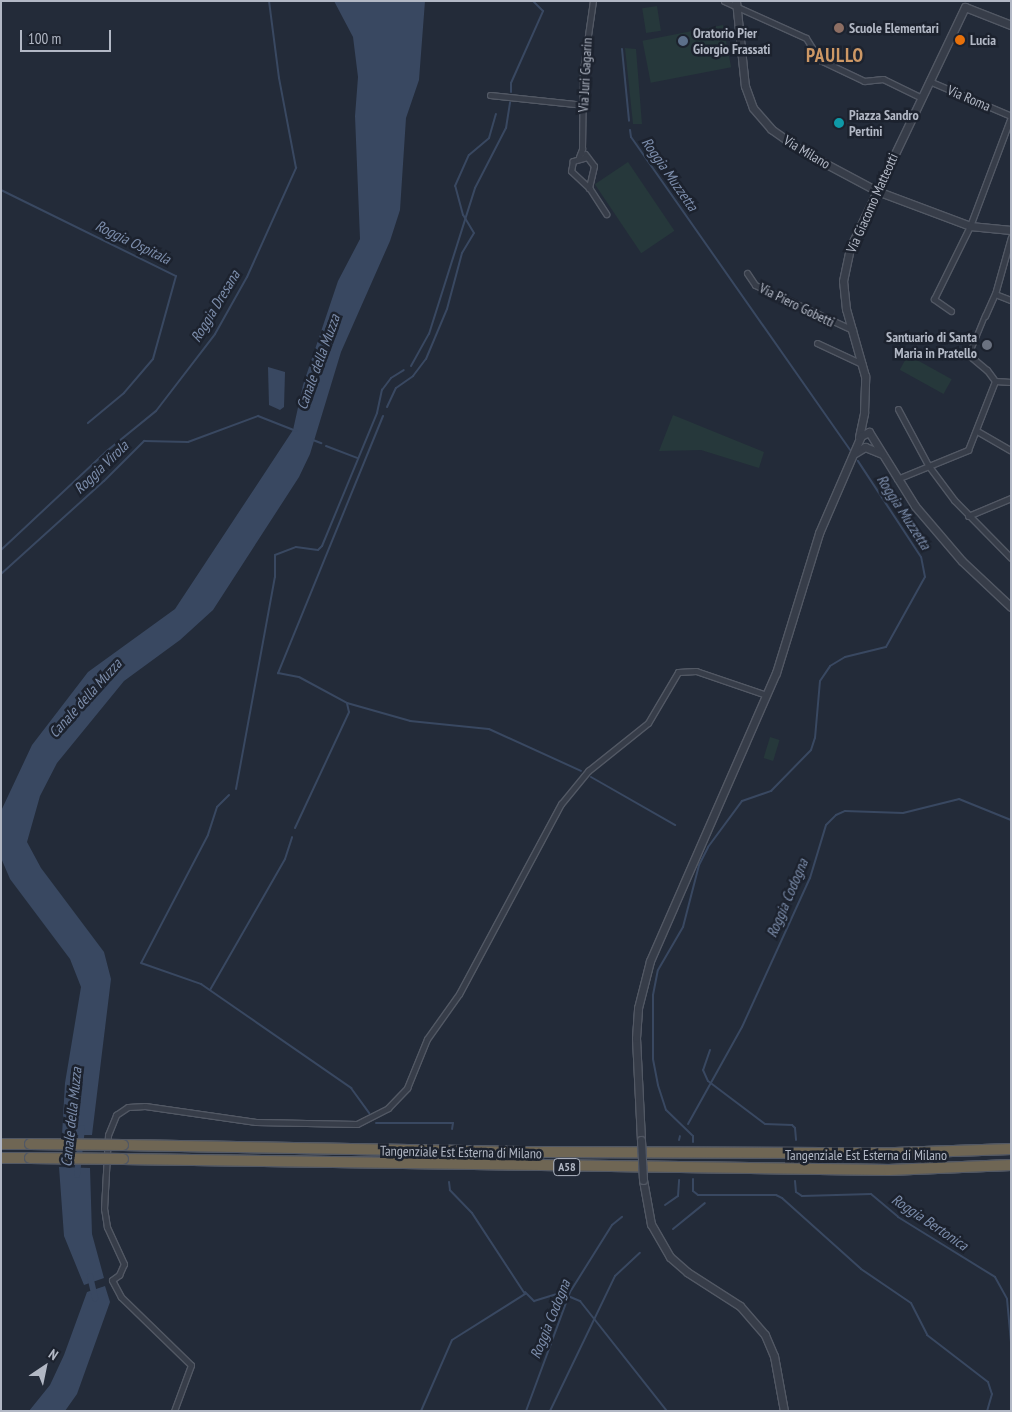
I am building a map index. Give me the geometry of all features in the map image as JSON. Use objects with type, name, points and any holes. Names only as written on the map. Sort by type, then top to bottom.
[{"type":"highway","name":"Tangenziale Est Esterna di Milano","points":[[1,1144],[562,1152],[895,1153],[1011,1149]]},
{"type":"highway","name":"Tangenziale Est Esterna di Milano","points":[[1,1158],[888,1170],[1011,1165]]},
{"type":"street","name":"Via Juri Gagarin","points":[[579,179],[571,168],[582,149],[583,70],[593,1]]},
{"type":"street","points":[[724,1],[736,4],[806,38],[820,60],[864,81],[883,79],[920,97]]},
{"type":"street","points":[[960,1],[966,7],[1011,26]]},
{"type":"street","name":"Via Milano","points":[[736,4],[742,76],[757,113],[791,144],[877,191],[970,226],[1011,230]]},
{"type":"street","name":"Via Giacomo Matteotti","points":[[966,7],[928,80],[850,248],[843,281],[846,309],[863,365],[864,413],[869,432],[879,452],[935,531],[1011,607]]},
{"type":"street","name":"Via Roma","points":[[928,80],[1011,117]]},
{"type":"street","points":[[490,95],[584,105]]},
{"type":"street","points":[[951,311],[934,299],[970,226],[1011,117]]},
{"type":"street","points":[[582,149],[594,166],[590,176],[590,188]]},
{"type":"street","points":[[579,157],[587,157]]},
{"type":"street","points":[[579,179],[590,176]]},
{"type":"street","points":[[579,179],[590,188],[606,214]]},
{"type":"street","points":[[1010,239],[995,294],[966,353],[995,381],[1011,382]]},
{"type":"street","name":"Via Piero Gobetti","points":[[747,273],[755,285],[853,330]]},
{"type":"street","points":[[995,294],[1011,300]]},
{"type":"street","points":[[817,343],[863,365]]},
{"type":"street","points":[[897,479],[968,450],[995,381]]},
{"type":"street","points":[[898,409],[928,465],[968,516],[1010,556]]},
{"type":"street","name":"Via Giacomo Matteotti","points":[[855,449],[864,413]]},
{"type":"street","points":[[977,431],[1011,451]]},
{"type":"street","points":[[784,1411],[774,1356],[765,1335],[740,1306],[687,1272],[670,1257],[651,1224],[643,1180],[636,1038],[645,976],[682,882],[781,658],[809,558],[862,434],[869,432]]},
{"type":"street","points":[[855,449],[865,447],[879,452]]},
{"type":"street","points":[[968,516],[1011,498]]},
{"type":"street","points":[[174,1411],[192,1365],[121,1297],[112,1280],[119,1275],[124,1264],[107,1227],[104,1209],[108,1134],[116,1115],[136,1106],[256,1122],[357,1124],[388,1108],[407,1088],[427,1039],[464,986],[561,804],[588,771],[648,722],[678,672],[696,670],[766,695]]},
{"type":"shaded area","points":[[657,6],[661,31],[646,33],[642,8]]},
{"type":"shaded area","points":[[723,25],[731,67],[651,83],[643,41]]},
{"type":"shaded area","points":[[625,48],[636,49],[642,124],[633,124]]},
{"type":"shaded area","points":[[628,162],[674,231],[641,253],[595,184]]},
{"type":"shaded area","points":[[908,355],[952,379],[943,394],[900,370]]},
{"type":"shaded area","points":[[673,415],[764,452],[759,468],[701,450],[659,451]]},
{"type":"shaded area","points":[[770,737],[780,740],[773,761],[764,758]]},
{"type":"water","points":[[334,1],[425,1],[419,80],[406,118],[400,210],[390,241],[341,352],[310,454],[299,477],[213,610],[180,640],[124,681],[57,763],[40,796],[27,842],[41,868],[104,952],[111,979],[92,1135],[62,1135],[65,1083],[81,987],[70,959],[10,879],[1,858],[1,811],[32,745],[88,672],[175,609],[293,430],[303,385],[338,281],[360,239],[355,116],[358,77],[353,37]]},
{"type":"water","points":[[268,367],[285,372],[284,407],[280,410],[269,405]]},
{"type":"water","points":[[59,1167],[90,1168],[92,1234],[104,1278],[84,1285],[64,1236]]},
{"type":"water","points":[[105,1286],[110,1302],[77,1394],[65,1411],[29,1411],[50,1385],[64,1355],[87,1292]]},
{"type":"waterway","name":"Roggia Dresana","points":[[1,550],[108,450],[156,411],[215,334],[247,277],[296,168],[279,78],[269,1]]},
{"type":"waterway","points":[[511,92],[511,83],[543,11],[533,1]]},
{"type":"waterway","name":"Roggia Muzzetta","points":[[622,49],[629,121]]},
{"type":"waterway","points":[[411,366],[429,334],[475,188],[506,128],[510,102]]},
{"type":"waterway","points":[[387,407],[396,388],[413,376],[426,359],[447,309],[462,253],[474,233],[463,215],[455,186],[469,155],[489,138],[496,114]]},
{"type":"waterway","name":"Roggia Muzzetta","points":[[630,130],[631,137],[851,451]]},
{"type":"waterway","name":"Roggia Ospitala","points":[[1,190],[176,276],[153,359],[124,393],[88,423]]},
{"type":"waterway","points":[[236,789],[275,577],[275,555],[296,547],[318,550],[322,546],[377,413],[382,390],[391,378],[404,370]]},
{"type":"waterway","name":"Roggia Virola","points":[[1,574],[104,481],[144,441],[188,442],[258,416],[296,431]]},
{"type":"waterway","points":[[383,416],[278,673],[299,677],[347,703],[410,721],[489,729],[581,771]]},
{"type":"waterway","name":"Roggia Virola","points":[[313,440],[321,443]]},
{"type":"waterway","name":"Roggia Virola","points":[[326,446],[358,458]]},
{"type":"waterway","name":"Roggia Muzzetta","points":[[693,1142],[693,1136],[666,1110],[658,1085],[653,1059],[653,995],[658,970],[683,927],[699,865],[708,847],[742,801],[771,791],[811,750],[815,738],[820,681],[830,666],[845,657],[886,647],[925,577],[921,557],[858,461]]},
{"type":"waterway","points":[[295,828],[349,712],[347,703]]},
{"type":"waterway","points":[[591,777],[675,825]]},
{"type":"waterway","points":[[229,795],[217,807],[208,835],[141,963],[201,984],[351,1088],[369,1113]]},
{"type":"waterway","name":"Roggia Codogna","points":[[688,1124],[742,1027],[810,878],[826,825],[836,815],[845,811],[903,813],[959,799],[1011,820]]},
{"type":"waterway","points":[[210,990],[285,859],[292,837]]},
{"type":"waterway","points":[[710,1050],[703,1070],[708,1081],[765,1124],[792,1125],[795,1128],[796,1140]]},
{"type":"waterway","points":[[376,1123],[453,1123],[452,1129]]},
{"type":"waterway","name":"Canale della Muzza","points":[[77,1175],[82,1128]]},
{"type":"waterway","name":"Roggia Codogna","points":[[679,1140],[680,1136]]},
{"type":"waterway","points":[[693,1179],[693,1191],[698,1195],[776,1195],[782,1198],[861,1269],[911,1303],[927,1335],[988,1382],[992,1394],[987,1411]]},
{"type":"waterway","name":"Roggia Codogna","points":[[665,1205],[678,1196],[679,1180]]},
{"type":"waterway","name":"Roggia Bertonica","points":[[795,1181],[796,1192],[802,1196],[871,1194],[898,1217],[995,1277],[1007,1299],[1011,1342]]},
{"type":"waterway","points":[[421,1411],[452,1340],[525,1294],[472,1213],[450,1190],[449,1182]]},
{"type":"waterway","points":[[673,1229],[705,1203]]},
{"type":"waterway","name":"Roggia Codogna","points":[[526,1411],[570,1292],[612,1225],[622,1217]]},
{"type":"waterway","points":[[550,1411],[615,1276],[640,1253]]},
{"type":"waterway","name":"Canale della Muzza","points":[[90,1276],[95,1298]]},
{"type":"waterway","points":[[525,1292],[534,1301],[561,1293],[580,1301],[667,1411]]},
{"type":"place","name":"Scuole Elementari","points":[[839,28]]},
{"type":"place","name":"Lucia","points":[[960,40]]},
{"type":"place","name":"Oratorio Pier Giorgio Frassati","points":[[683,41]]},
{"type":"place","name":"Piazza Sandro Pertini","points":[[839,123]]},
{"type":"place","name":"Santuario di Santa Maria in Pratello","points":[[987,345]]},
{"type":"district","name":"PAULLO","points":[[835,56]]}]
